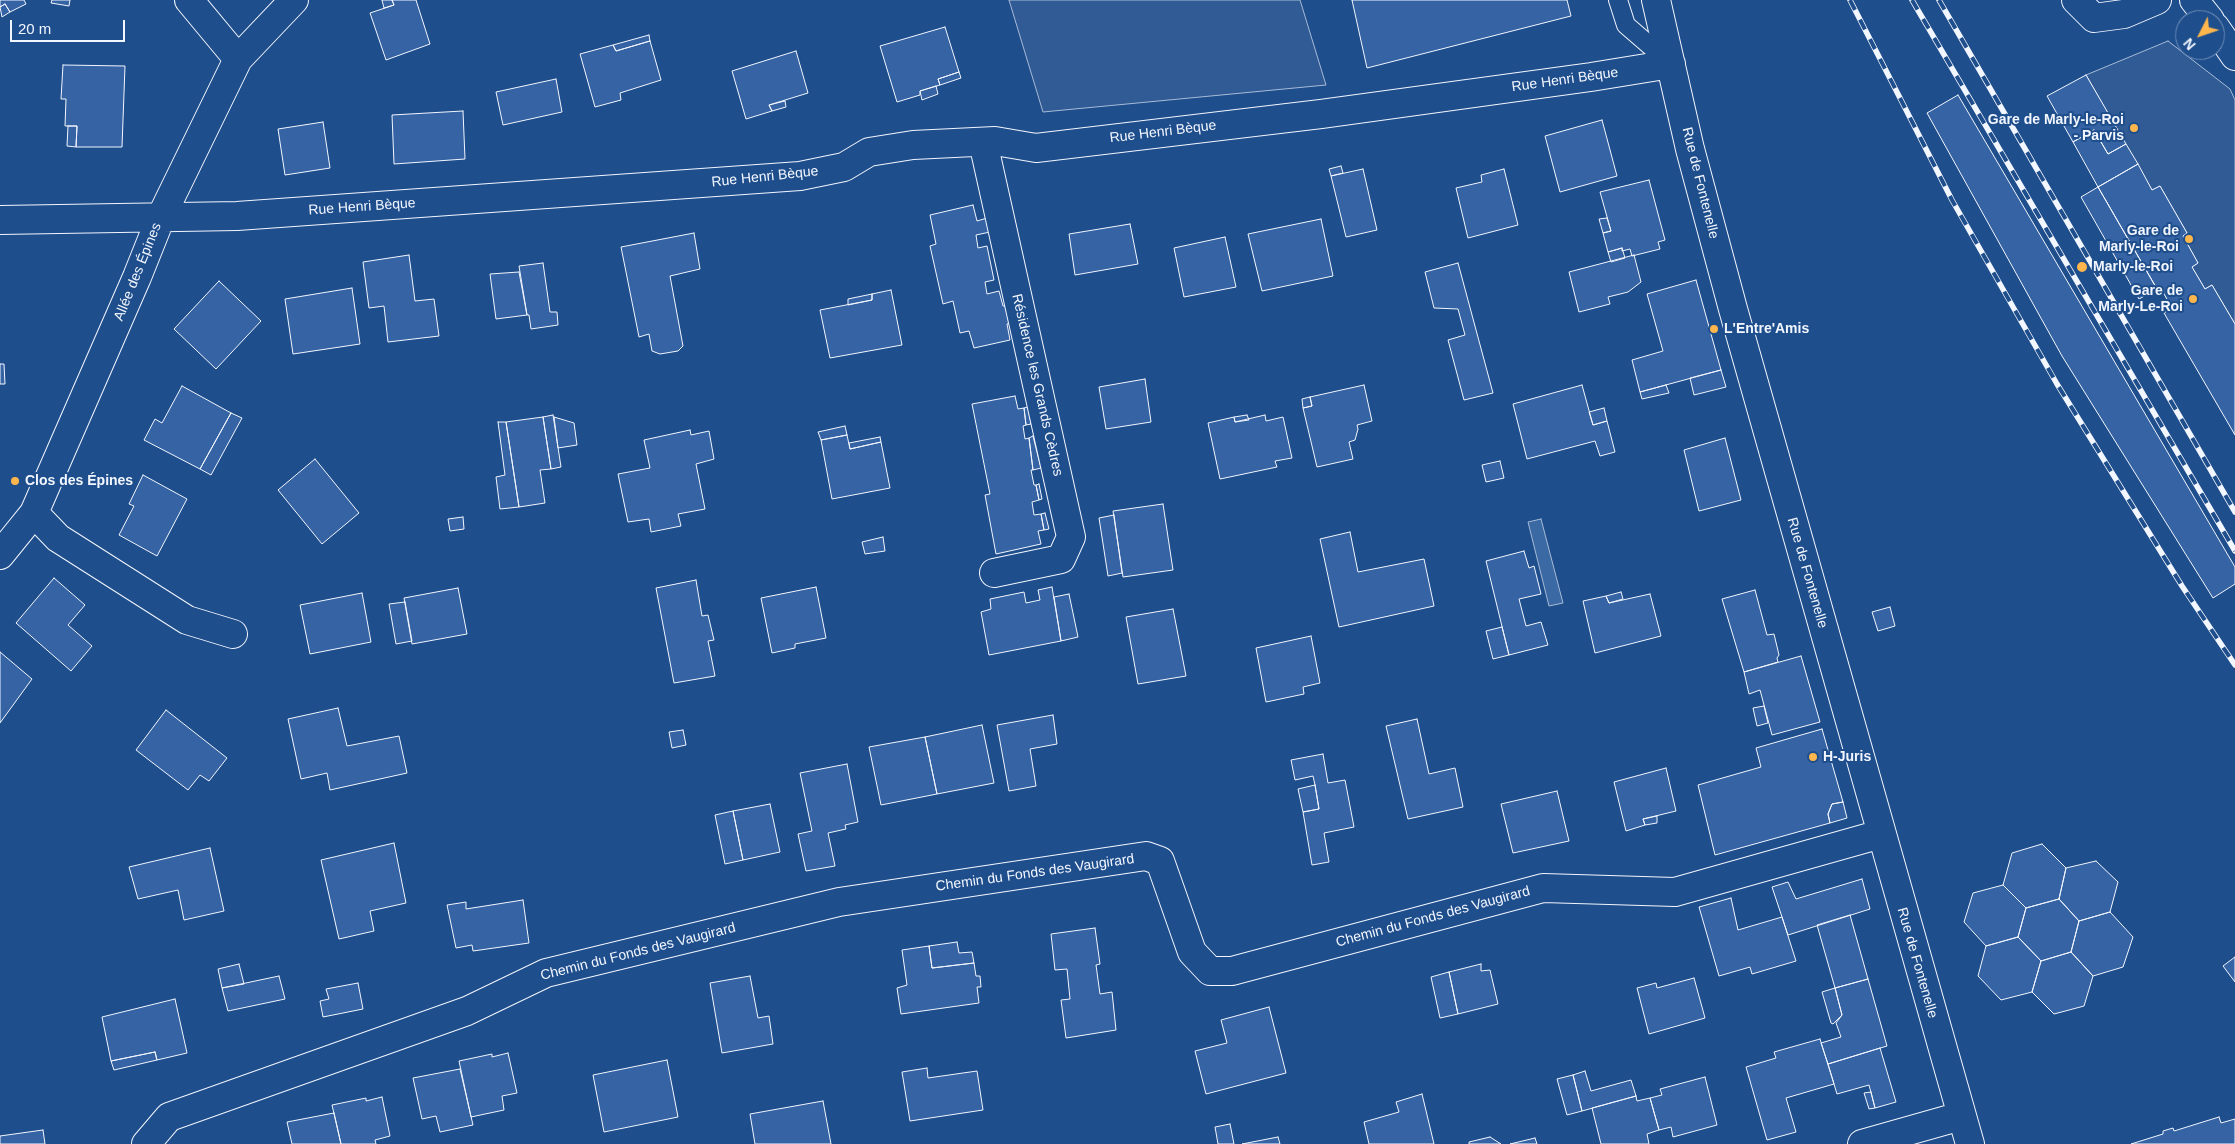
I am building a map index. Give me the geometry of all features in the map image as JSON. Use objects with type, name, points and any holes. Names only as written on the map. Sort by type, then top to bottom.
[{"type":"street","points":[[189,0],[238,59]]},
{"type":"street","name":"Allée des Épines","points":[[0,555],[34,513],[137,277],[160,218],[238,59],[294,0]]},
{"type":"street","name":"Rue de Fontenelle","points":[[1656,0],[1690,149],[1731,301],[1970,1144]]},
{"type":"street","points":[[2085,9],[2124,14],[2158,0]]},
{"type":"street","points":[[2194,0],[2202,10]]},
{"type":"street","points":[[2225,42],[2235,56]]},
{"type":"street","name":"Rue Henri Bèque","points":[[0,220],[237,216],[800,176],[844,167],[869,152],[913,145],[995,142],[1036,148],[1321,114],[1671,64]]},
{"type":"street","name":"Résidence les Grands Cèdres","points":[[983,142],[1071,537],[1061,559],[994,573]]},
{"type":"street","points":[[34,513],[58,538],[187,620],[233,634]]},
{"type":"street","name":"Chemin du Fonds des Vaugirard","points":[[146,1144],[169,1117],[467,1012],[546,973],[839,902],[1146,856],[1160,861],[1192,952],[1210,971],[1232,971],[1544,888],[1675,892],[1881,834]]},
{"type":"street","points":[[1862,1144],[1961,1116]]},
{"type":"lane","points":[[1618,0],[1626,25],[1671,64]]},
{"type":"shaded area","points":[[1009,0],[1300,0],[1326,85],[1043,112]]},
{"type":"shaded area","points":[[2168,41],[2175,46],[2175,60],[2193,60],[2230,89],[2235,100],[2235,324],[2212,285],[2205,289],[2192,267],[2198,263],[2183,236],[2187,233],[2160,186],[2152,190],[2086,75]]},
{"type":"shaded area","points":[[1541,519],[1563,603],[1549,606],[1528,522]]},
{"type":"building","points":[[0,0],[24,0],[26,4],[10,12],[5,4],[0,7]]},
{"type":"building","points":[[52,0],[70,0],[69,6],[51,3]]},
{"type":"building","points":[[382,0],[392,0],[394,5],[384,8]]},
{"type":"building","points":[[392,0],[416,0],[430,44],[386,60],[370,13],[394,5]]},
{"type":"building","points":[[1352,0],[1567,0],[1571,16],[1367,68]]},
{"type":"building","points":[[5,4],[10,12],[2,17],[0,7]]},
{"type":"building","points":[[945,27],[959,72],[938,79],[940,85],[920,91],[920,95],[897,102],[880,46]]},
{"type":"building","points":[[649,35],[650,41],[616,51],[613,45]]},
{"type":"building","points":[[650,41],[661,80],[620,93],[621,100],[595,107],[580,54],[613,45],[616,51]]},
{"type":"building","points":[[796,51],[808,93],[769,105],[772,111],[746,119],[732,71]]},
{"type":"building","points":[[63,65],[125,66],[122,147],[76,147],[77,126],[65,126],[66,99],[61,99]]},
{"type":"building","points":[[959,72],[961,78],[940,85],[938,79]]},
{"type":"building","points":[[2086,75],[2126,144],[2108,154],[2094,130],[2073,142],[2047,96]]},
{"type":"building","points":[[556,79],[562,112],[503,125],[496,92]]},
{"type":"building","points":[[936,86],[938,94],[922,100],[920,91]]},
{"type":"building","points":[[1958,95],[2235,567],[2235,584],[2213,598],[2062,356],[1927,113]]},
{"type":"building","points":[[785,101],[786,107],[772,111],[769,105]]},
{"type":"building","points":[[463,111],[465,159],[394,164],[392,115]]},
{"type":"building","points":[[1602,120],[1617,176],[1560,192],[1545,136]]},
{"type":"building","points":[[323,122],[330,168],[285,175],[278,129]]},
{"type":"building","points":[[68,126],[77,126],[76,147],[67,146]]},
{"type":"building","points":[[2094,130],[2108,154],[2126,144],[2138,164],[2098,187],[2073,142]]},
{"type":"building","name":"Gare de Marly-Le-Roi","points":[[2138,164],[2152,190],[2160,186],[2187,233],[2183,236],[2198,263],[2192,267],[2205,289],[2212,285],[2235,324],[2235,435],[2164,313],[2172,308],[2160,287],[2157,289],[2098,187]]},
{"type":"building","points":[[1341,166],[1343,173],[1331,176],[1329,169]]},
{"type":"building","points":[[1363,169],[1377,230],[1346,237],[1331,176]]},
{"type":"building","points":[[1504,169],[1518,225],[1468,238],[1456,188],[1482,182],[1481,175]]},
{"type":"building","points":[[1649,180],[1665,240],[1658,242],[1660,249],[1632,256],[1630,249],[1622,251],[1622,248],[1608,252],[1603,233],[1611,231],[1600,192]]},
{"type":"building","points":[[2098,187],[2157,289],[2139,299],[2081,197]]},
{"type":"building","points":[[973,205],[977,221],[987,218],[990,232],[976,235],[978,248],[987,246],[994,280],[985,282],[987,294],[999,291],[1003,306],[1007,306],[1009,323],[1007,324],[1010,340],[974,348],[969,331],[960,333],[953,301],[943,304],[930,246],[936,244],[930,215]]},
{"type":"building","points":[[1607,218],[1611,231],[1603,233],[1599,219]]},
{"type":"building","points":[[1321,219],[1333,276],[1262,291],[1248,234]]},
{"type":"building","points":[[1130,224],[1138,264],[1075,275],[1069,234]]},
{"type":"building","points":[[694,233],[700,269],[670,276],[683,346],[678,351],[660,354],[652,351],[649,334],[639,337],[621,247]]},
{"type":"building","points":[[1225,237],[1236,287],[1184,297],[1174,248]]},
{"type":"building","points":[[1622,248],[1625,258],[1611,262],[1608,252]]},
{"type":"building","points":[[409,255],[415,301],[434,299],[439,336],[388,342],[384,306],[369,308],[363,262]]},
{"type":"building","points":[[1634,255],[1641,282],[1628,292],[1608,297],[1610,304],[1579,312],[1569,272]]},
{"type":"building","points":[[543,263],[550,312],[557,312],[558,325],[531,329],[519,266]]},
{"type":"building","points":[[1458,263],[1493,393],[1464,400],[1448,340],[1465,335],[1458,309],[1434,308],[1425,272]]},
{"type":"building","points":[[519,272],[527,315],[496,319],[490,274]]},
{"type":"building","points":[[1696,280],[1721,370],[1640,392],[1632,360],[1663,351],[1647,294]]},
{"type":"building","points":[[219,281],[261,321],[216,369],[174,329]]},
{"type":"building","points":[[352,288],[360,344],[293,354],[285,299]]},
{"type":"building","points":[[891,290],[902,345],[830,358],[820,310],[872,300],[872,294]]},
{"type":"building","points":[[872,294],[872,300],[848,305],[848,299]]},
{"type":"building","points":[[0,364],[4,364],[5,384],[0,384]]},
{"type":"building","points":[[1721,370],[1726,387],[1694,395],[1690,378]]},
{"type":"building","points":[[1145,379],[1151,422],[1106,429],[1099,387]]},
{"type":"building","points":[[1364,385],[1372,421],[1357,425],[1358,429],[1355,440],[1349,442],[1353,459],[1317,467],[1303,408],[1312,406],[1310,397]]},
{"type":"building","points":[[1582,385],[1593,425],[1607,421],[1615,452],[1600,456],[1595,441],[1527,459],[1513,404]]},
{"type":"building","points":[[1666,385],[1669,393],[1642,399],[1640,392]]},
{"type":"building","points":[[182,386],[231,413],[200,469],[144,440],[155,419],[162,423]]},
{"type":"building","points":[[1015,396],[1018,409],[1024,408],[1026,425],[1023,426],[1025,439],[1029,438],[1033,470],[1031,470],[1039,500],[1032,502],[1034,515],[1041,514],[1044,530],[1038,531],[1041,544],[996,554],[985,495],[990,494],[972,404]]},
{"type":"building","points":[[1310,397],[1312,406],[1303,408],[1302,399]]},
{"type":"building","points":[[1028,407],[1031,424],[1026,425],[1024,408]]},
{"type":"building","points":[[1604,408],[1607,421],[1593,425],[1589,412]]},
{"type":"building","points":[[231,413],[242,418],[211,475],[200,469]]},
{"type":"building","points":[[553,415],[561,467],[551,469],[543,417]]},
{"type":"building","points":[[1247,415],[1249,420],[1235,422],[1234,417]]},
{"type":"building","points":[[1265,415],[1266,421],[1283,417],[1292,458],[1275,461],[1277,467],[1220,479],[1208,423],[1234,417],[1235,422]]},
{"type":"building","points":[[543,417],[551,469],[540,470],[545,503],[519,507],[506,422]]},
{"type":"building","points":[[554,417],[574,423],[577,445],[558,448]]},
{"type":"building","points":[[498,422],[506,422],[519,507],[500,509],[496,477],[505,475]]},
{"type":"building","points":[[845,426],[847,435],[821,440],[818,432]]},
{"type":"building","points":[[690,430],[691,435],[709,431],[714,459],[696,464],[705,509],[678,514],[681,526],[651,532],[649,519],[628,522],[618,474],[650,468],[644,440]]},
{"type":"building","points":[[847,435],[850,449],[881,442],[890,488],[832,499],[821,440]]},
{"type":"building","points":[[1033,436],[1041,468],[1033,470],[1029,438]]},
{"type":"building","points":[[880,437],[881,442],[850,449],[849,443]]},
{"type":"building","points":[[1725,438],[1741,500],[1699,511],[1684,450]]},
{"type":"building","points":[[315,459],[359,513],[322,544],[278,490]]},
{"type":"building","points":[[1500,461],[1504,478],[1486,482],[1482,465]]},
{"type":"building","points":[[143,475],[187,499],[157,556],[119,535],[134,506],[129,504]]},
{"type":"building","points":[[1039,484],[1042,499],[1039,500],[1036,485]]},
{"type":"building","points":[[1163,504],[1173,570],[1123,577],[1113,511]]},
{"type":"building","points":[[1045,513],[1049,529],[1044,530],[1041,514]]},
{"type":"building","points":[[1114,515],[1122,573],[1108,576],[1099,518]]},
{"type":"building","points":[[463,517],[464,529],[450,531],[448,519]]},
{"type":"building","points":[[1350,532],[1358,572],[1424,559],[1434,606],[1339,627],[1320,539]]},
{"type":"building","points":[[883,537],[885,551],[865,554],[862,542]]},
{"type":"building","points":[[1524,551],[1529,568],[1534,566],[1541,594],[1519,599],[1526,626],[1541,622],[1548,645],[1509,655],[1486,561]]},
{"type":"building","points":[[54,578],[85,605],[68,625],[92,646],[71,671],[16,623]]},
{"type":"building","points":[[696,580],[702,616],[708,615],[714,640],[708,641],[715,676],[674,683],[656,588]]},
{"type":"building","points":[[816,587],[826,638],[795,644],[795,648],[772,653],[761,598]]},
{"type":"building","points":[[1052,587],[1061,641],[989,655],[981,612],[991,609],[990,599],[1024,592],[1026,603],[1040,600],[1038,590]]},
{"type":"building","points":[[458,588],[467,634],[412,644],[404,598]]},
{"type":"building","points":[[1755,590],[1767,635],[1774,634],[1779,655],[1777,658],[1778,662],[1744,672],[1722,599]]},
{"type":"building","points":[[1621,592],[1623,599],[1609,603],[1606,596]]},
{"type":"building","points":[[362,593],[371,642],[310,654],[300,605]]},
{"type":"building","points":[[1069,594],[1078,637],[1061,641],[1054,597]]},
{"type":"building","points":[[1650,594],[1661,636],[1595,653],[1583,601],[1606,596],[1609,603]]},
{"type":"building","points":[[405,602],[412,641],[396,644],[389,604]]},
{"type":"building","points":[[1890,607],[1895,626],[1878,631],[1872,612]]},
{"type":"building","points":[[1173,609],[1186,676],[1138,684],[1126,617]]},
{"type":"building","points":[[1502,627],[1509,655],[1493,659],[1486,631]]},
{"type":"building","points":[[1311,636],[1320,683],[1303,687],[1304,694],[1266,702],[1256,648]]},
{"type":"building","points":[[0,652],[32,679],[0,723]]},
{"type":"building","points":[[1801,656],[1820,722],[1772,735],[1760,690],[1749,694],[1744,672]]},
{"type":"building","points":[[1764,706],[1768,723],[1757,726],[1753,708]]},
{"type":"building","points":[[338,708],[347,746],[399,736],[407,773],[330,790],[327,773],[301,779],[288,719]]},
{"type":"building","points":[[166,710],[227,758],[209,781],[200,775],[188,790],[136,750]]},
{"type":"building","points":[[1053,715],[1057,744],[1030,749],[1036,786],[1009,791],[997,725]]},
{"type":"building","points":[[1417,719],[1429,774],[1455,768],[1463,807],[1408,819],[1386,726]]},
{"type":"building","points":[[982,725],[994,783],[937,794],[925,737]]},
{"type":"building","points":[[1822,729],[1843,802],[1832,804],[1828,814],[1830,823],[1715,855],[1698,785],[1761,767],[1756,748]]},
{"type":"building","points":[[683,730],[686,745],[672,748],[669,732]]},
{"type":"building","points":[[925,737],[937,794],[881,805],[869,747]]},
{"type":"building","points":[[1323,754],[1328,783],[1345,780],[1354,827],[1324,833],[1329,862],[1312,865],[1303,812],[1319,809],[1315,785],[1313,776],[1295,780],[1291,760]]},
{"type":"building","points":[[847,764],[858,822],[845,825],[846,829],[828,833],[835,866],[806,871],[798,834],[812,831],[800,773]]},
{"type":"building","points":[[1666,768],[1676,811],[1643,819],[1645,825],[1626,831],[1614,782]]},
{"type":"building","points":[[1315,785],[1319,809],[1303,812],[1298,789]]},
{"type":"building","points":[[1557,791],[1569,841],[1513,853],[1501,804]]},
{"type":"building","points":[[1843,802],[1847,818],[1830,823],[1828,814],[1832,804]]},
{"type":"building","points":[[770,804],[780,852],[743,860],[733,811]]},
{"type":"building","points":[[733,811],[743,860],[725,864],[715,815]]},
{"type":"building","points":[[1657,816],[1657,823],[1645,825],[1643,819]]},
{"type":"building","points":[[394,843],[406,903],[370,911],[374,931],[339,939],[321,860]]},
{"type":"building","points":[[2042,844],[2066,868],[2059,899],[2026,908],[2003,885],[2012,853]]},
{"type":"building","points":[[210,848],[224,911],[184,920],[178,890],[138,899],[129,867]]},
{"type":"building","points":[[2096,861],[2118,882],[2110,912],[2079,921],[2059,899],[2066,868]]},
{"type":"building","points":[[1862,879],[1870,909],[1788,935],[1772,887],[1788,882],[1796,899]]},
{"type":"building","points":[[2003,885],[2026,908],[2018,937],[1986,946],[1964,922],[1973,893]]},
{"type":"building","points":[[1731,898],[1738,930],[1782,917],[1796,961],[1752,974],[1750,967],[1719,976],[1699,907]]},
{"type":"building","points":[[2059,899],[2079,921],[2071,952],[2041,961],[2018,937],[2026,908]]},
{"type":"building","points":[[523,900],[529,943],[473,951],[472,945],[456,948],[447,905],[466,902],[466,909]]},
{"type":"building","points":[[2110,912],[2133,937],[2123,967],[2093,976],[2071,952],[2079,921]]},
{"type":"building","points":[[1850,915],[1868,979],[1835,988],[1817,925]]},
{"type":"building","points":[[1095,928],[1100,964],[1096,965],[1100,994],[1112,992],[1116,1030],[1066,1038],[1061,1000],[1070,999],[1067,969],[1055,970],[1051,934]]},
{"type":"building","points":[[2018,937],[2041,961],[2032,992],[2001,1000],[1978,976],[1986,946]]},
{"type":"building","points":[[957,942],[959,953],[972,952],[974,963],[932,968],[929,946]]},
{"type":"building","points":[[929,946],[932,968],[974,963],[976,976],[980,976],[981,987],[977,987],[979,1003],[901,1014],[897,988],[907,985],[902,950]]},
{"type":"building","points":[[2071,952],[2093,976],[2084,1006],[2054,1014],[2032,992],[2041,961]]},
{"type":"building","points":[[2235,957],[2235,982],[2223,966]]},
{"type":"building","points":[[239,964],[244,984],[222,988],[218,969]]},
{"type":"building","points":[[1481,964],[1481,971],[1490,970],[1498,1004],[1458,1014],[1449,972]]},
{"type":"building","points":[[1449,972],[1458,1014],[1440,1018],[1431,977]]},
{"type":"building","points":[[279,976],[285,999],[228,1011],[222,988]]},
{"type":"building","points":[[750,976],[758,1018],[769,1016],[773,1044],[722,1053],[710,983]]},
{"type":"building","points":[[1694,978],[1705,1018],[1649,1034],[1637,988],[1656,983],[1657,988]]},
{"type":"building","points":[[1868,979],[1887,1046],[1828,1064],[1821,1043],[1841,1037],[1836,1023],[1842,1015],[1835,988]]},
{"type":"building","points":[[358,983],[363,1009],[323,1017],[320,1001],[329,999],[326,989]]},
{"type":"building","points":[[1835,988],[1842,1015],[1833,1024],[1831,1023],[1822,992]]},
{"type":"building","points":[[175,999],[187,1053],[157,1060],[155,1052],[111,1061],[102,1017]]},
{"type":"building","points":[[1269,1007],[1286,1073],[1206,1094],[1195,1051],[1227,1043],[1221,1020]]},
{"type":"building","points":[[1820,1039],[1834,1084],[1786,1098],[1796,1132],[1767,1140],[1746,1067],[1776,1058],[1774,1052]]},
{"type":"building","points":[[1880,1048],[1896,1102],[1875,1108],[1869,1085],[1837,1094],[1828,1064]]},
{"type":"building","points":[[155,1052],[157,1060],[114,1070],[111,1061]]},
{"type":"building","points":[[508,1053],[517,1093],[502,1096],[504,1110],[471,1117],[459,1061],[492,1054],[492,1057]]},
{"type":"building","points":[[667,1060],[678,1117],[604,1132],[593,1075]]},
{"type":"building","points":[[927,1068],[928,1078],[977,1071],[983,1110],[910,1121],[902,1072]]},
{"type":"building","points":[[460,1069],[473,1125],[440,1132],[436,1116],[422,1119],[413,1078]]},
{"type":"building","points":[[1585,1071],[1591,1091],[1631,1080],[1636,1096],[1582,1111],[1573,1075]]},
{"type":"building","points":[[1573,1075],[1582,1111],[1567,1115],[1557,1079]]},
{"type":"building","points":[[1705,1077],[1717,1125],[1673,1137],[1671,1127],[1659,1130],[1650,1098],[1662,1095],[1660,1089]]},
{"type":"building","points":[[1871,1092],[1875,1108],[1869,1109],[1864,1093]]},
{"type":"building","points":[[1422,1094],[1434,1144],[1369,1144],[1364,1122],[1399,1112],[1396,1102]]},
{"type":"building","points":[[1636,1096],[1637,1101],[1650,1098],[1659,1130],[1647,1134],[1649,1144],[1601,1144],[1592,1108]]},
{"type":"building","points":[[382,1097],[390,1136],[375,1140],[376,1144],[341,1144],[332,1105],[366,1098],[366,1101]]},
{"type":"building","points":[[823,1101],[831,1144],[755,1144],[750,1114]]},
{"type":"building","points":[[334,1113],[341,1144],[292,1144],[287,1122]]},
{"type":"building","points":[[2219,1117],[2221,1123],[2235,1119],[2235,1144],[2131,1144],[2163,1134],[2163,1131],[2173,1128],[2174,1131]]},
{"type":"building","points":[[1230,1124],[1234,1144],[1218,1144],[1215,1127]]},
{"type":"building","points":[[43,1130],[45,1144],[0,1144],[0,1136]]},
{"type":"building","points":[[1278,1137],[1280,1144],[1242,1144]]},
{"type":"building","points":[[1490,1137],[1501,1144],[1469,1144],[1469,1142]]},
{"type":"building","points":[[1535,1138],[1537,1144],[1510,1144]]},
{"type":"railway","points":[[1850,0],[1952,200],[2057,384],[2182,586],[2235,665]]},
{"type":"railway","points":[[1912,0],[2235,551]]},
{"type":"railway","points":[[1939,0],[2235,512]]},
{"type":"place","name":"Gare de Marly-le-Roi - Parvis","points":[[2134,128]]},
{"type":"place","name":"Gare de Marly-le-Roi","points":[[2189,239]]},
{"type":"place","name":"Marly-le-Roi","points":[[2082,267]]},
{"type":"place","name":"Gare de Marly-Le-Roi","points":[[2193,299]]},
{"type":"place","name":"L'Entre'Amis","points":[[1714,329]]},
{"type":"place","name":"Clos des Épines","points":[[15,481]]},
{"type":"place","name":"H-Juris","points":[[1813,757]]}]
